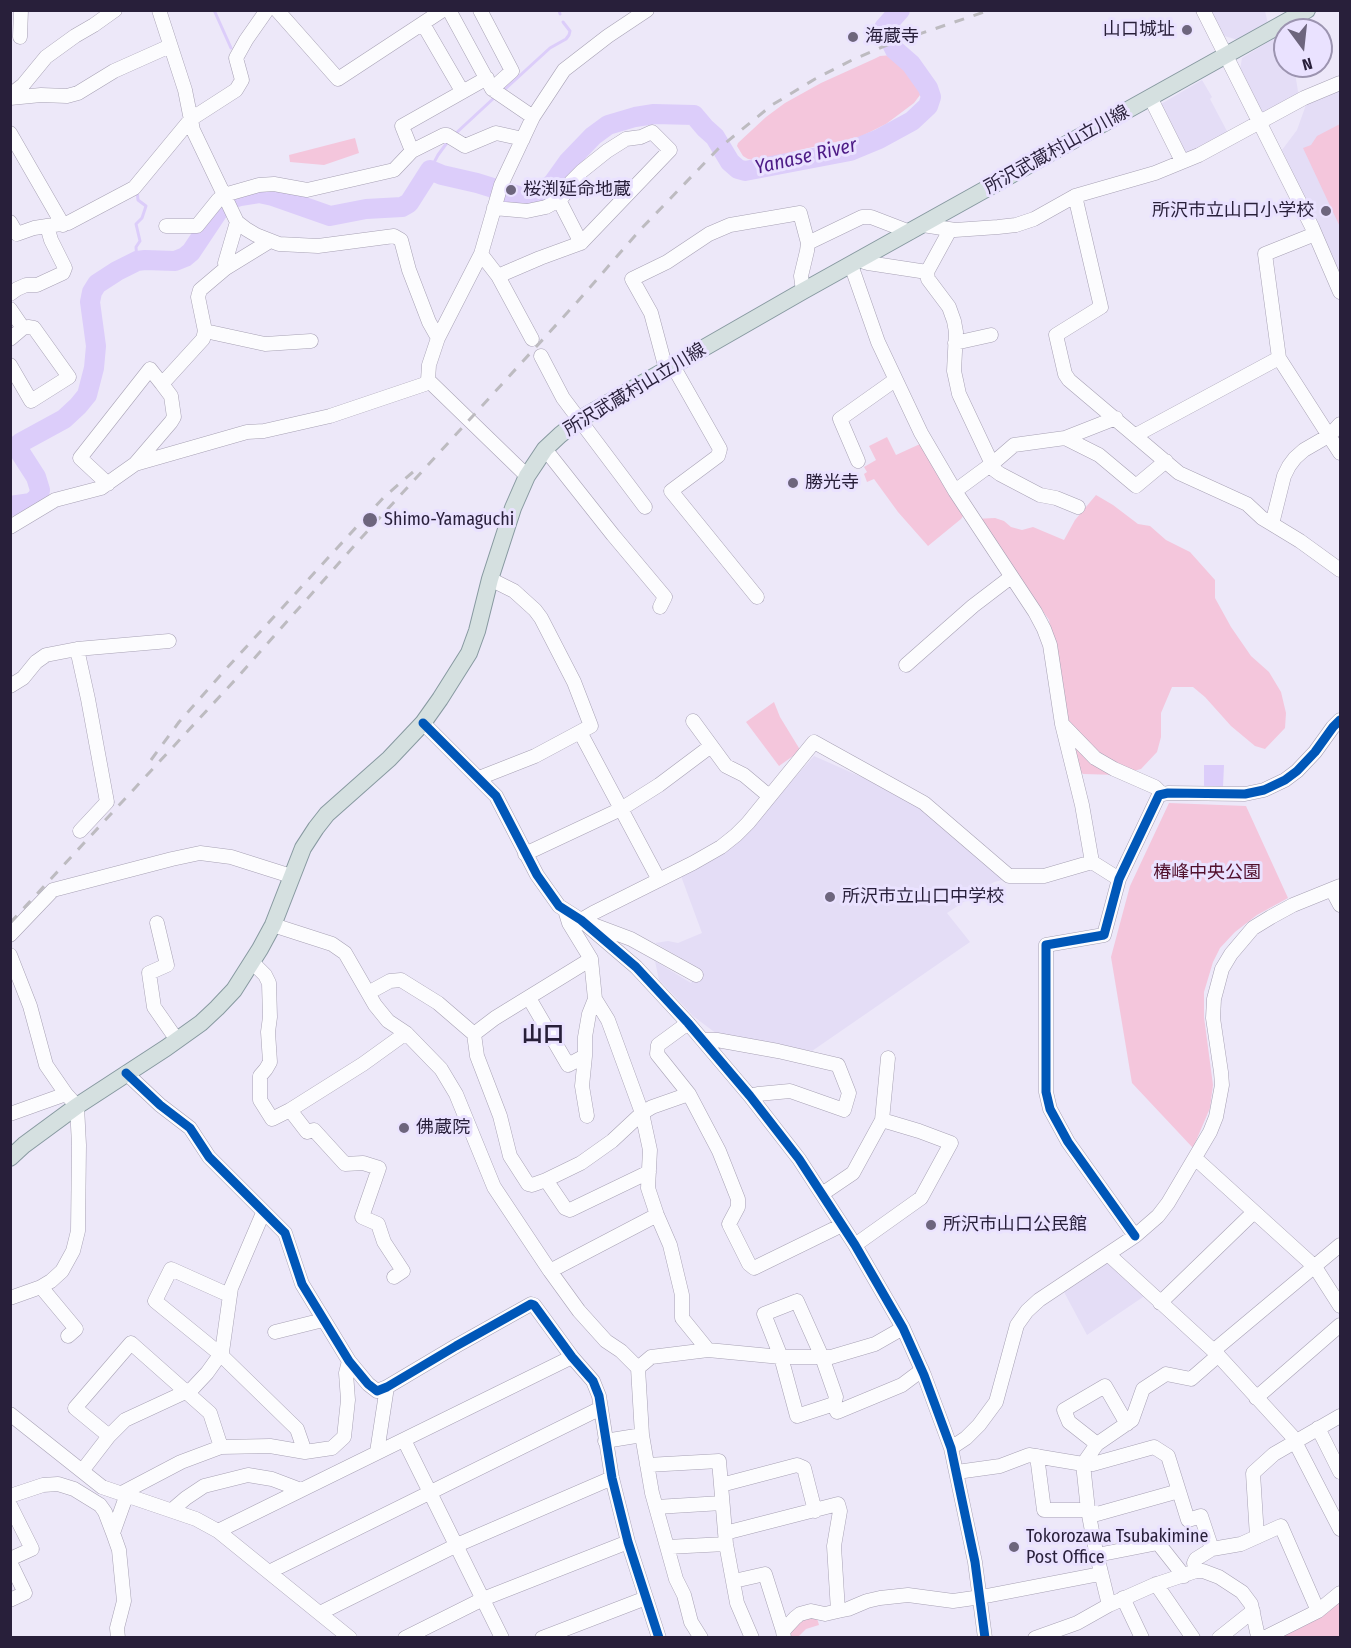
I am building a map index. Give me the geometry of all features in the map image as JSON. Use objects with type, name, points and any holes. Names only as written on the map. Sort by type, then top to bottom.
[{"type":"main road","name":"所沢武蔵村山立川線","points":[[10,1158],[72,1100],[126,1073],[177,1040],[201,1023],[234,990],[273,925],[303,848],[327,814],[389,759],[423,723],[470,653],[490,579],[513,508],[527,476],[545,449],[580,419],[803,291],[1307,10]]},
{"type":"street","points":[[10,97],[46,57],[115,10]]},
{"type":"street","points":[[159,10],[185,90],[193,130],[230,207],[246,229],[279,244],[318,246],[394,236],[401,240],[413,280],[429,322],[438,338]]},
{"type":"street","points":[[10,222],[17,234],[34,228],[63,225],[134,188],[191,119],[236,90],[242,80],[236,58],[267,10]]},
{"type":"street","points":[[278,10],[338,79],[443,10]]},
{"type":"street","points":[[449,10],[494,89],[533,117]]},
{"type":"street","points":[[412,151],[402,126],[462,91],[494,89],[512,71],[480,10]]},
{"type":"street","points":[[135,464],[247,432],[264,432],[330,416],[425,384],[438,338],[481,254],[498,197],[533,117],[564,70],[647,10]]},
{"type":"street","points":[[1203,10],[1315,234],[1341,292]]},
{"type":"street","points":[[423,24],[462,91]]},
{"type":"street","points":[[10,97],[67,96],[78,93],[114,71],[170,46]]},
{"type":"street","points":[[808,243],[862,217],[917,228],[950,230],[1016,225],[1034,219],[1075,196],[1155,172],[1199,155],[1304,99],[1341,83]]},
{"type":"street","points":[[1150,97],[1182,161]]},
{"type":"street","points":[[498,197],[527,211],[546,207],[559,200],[582,171],[626,139],[641,137],[652,132],[670,150],[581,243],[498,276]]},
{"type":"street","points":[[226,268],[230,207],[259,185],[274,184],[307,190],[394,170],[412,151],[444,135],[465,146],[496,133],[523,139]]},
{"type":"street","points":[[10,134],[63,225]]},
{"type":"street","points":[[1075,196],[1101,307],[1056,335],[1065,374],[1069,380],[1179,473],[1247,504],[1262,518],[1341,570]]},
{"type":"street","points":[[166,226],[197,226],[218,200],[230,207]]},
{"type":"street","points":[[559,200],[581,243]]},
{"type":"street","points":[[757,597],[670,491],[718,456],[720,449],[669,368],[651,313],[632,279],[667,261],[709,234],[730,225],[800,213],[808,243],[801,276],[803,291]]},
{"type":"street","points":[[10,294],[26,285],[37,285],[63,273],[65,268],[51,240],[47,226]]},
{"type":"street","points":[[950,230],[927,272],[928,279],[949,307],[954,321],[954,371],[959,394],[991,465],[1000,474],[1040,495],[1056,498],[1078,507]]},
{"type":"street","points":[[1315,234],[1265,254],[1279,358],[1341,453]]},
{"type":"street","points":[[162,384],[203,339],[205,331],[198,297],[200,290],[226,268],[270,241]]},
{"type":"street","points":[[481,254],[498,276],[532,339]]},
{"type":"street","points":[[927,272],[855,262],[878,342],[921,433],[1044,629],[1050,645],[1062,724],[1077,780],[1092,862],[1119,879]]},
{"type":"street","points":[[10,309],[22,328]]},
{"type":"street","points":[[10,339],[22,328],[34,328],[69,376],[31,401],[10,365]]},
{"type":"street","points":[[205,331],[265,344],[310,341]]},
{"type":"street","points":[[955,342],[991,335]]},
{"type":"street","points":[[541,356],[563,398],[645,507]]},
{"type":"street","points":[[1136,435],[1279,358]]},
{"type":"street","points":[[10,527],[55,500],[101,488],[108,484],[135,464],[174,417],[171,396],[150,369],[80,458],[108,484]]},
{"type":"street","points":[[428,380],[527,476]]},
{"type":"street","points":[[858,461],[840,419],[895,380]]},
{"type":"street","points":[[956,491],[1014,446],[1065,438],[1116,418]]},
{"type":"street","points":[[1272,524],[1284,476],[1289,466],[1304,450],[1330,435],[1341,424]]},
{"type":"street","points":[[1065,438],[1099,455],[1136,486],[1166,461]]},
{"type":"street","points":[[545,449],[665,597],[660,608]]},
{"type":"street","points":[[906,665],[973,606],[1011,577]]},
{"type":"street","points":[[479,778],[535,756],[591,726],[574,682],[541,618],[514,591],[490,579]]},
{"type":"street","points":[[10,686],[23,678],[40,658],[46,655],[76,649],[169,641]]},
{"type":"street","points":[[76,649],[88,699],[107,802],[80,831]]},
{"type":"street","points":[[1135,1236],[1068,1142],[1050,1109],[1046,1092],[1046,945],[1104,934],[1119,879],[1157,797],[1168,793],[1245,794],[1263,790],[1285,780],[1297,771],[1341,720]]},
{"type":"street","points":[[693,721],[726,766],[744,776],[769,796]]},
{"type":"street","points":[[423,723],[496,796],[525,854],[559,906],[581,920],[631,962],[688,1023],[750,1096],[798,1158],[855,1245],[903,1328],[922,1370],[951,1448],[969,1528],[981,1597],[985,1638]]},
{"type":"street","points":[[1062,724],[1095,758],[1155,787],[1162,794]]},
{"type":"street","points":[[580,732],[659,880]]},
{"type":"street","points":[[581,920],[693,864],[721,847],[748,823],[813,742],[924,803],[1009,876],[1044,876],[1092,862]]},
{"type":"street","points":[[525,854],[621,809],[659,785],[711,746]]},
{"type":"street","points":[[10,935],[53,890],[172,859],[200,854],[231,857],[291,876]]},
{"type":"street","points":[[951,1448],[979,1425],[996,1402],[1017,1325],[1027,1311],[1039,1300],[1135,1236],[1158,1216],[1210,1132],[1220,1100],[1221,1072],[1213,1018],[1214,999],[1222,969],[1231,954],[1253,928],[1293,905],[1336,888],[1341,905]]},
{"type":"street","points":[[565,910],[569,923],[591,959],[595,999],[608,1020],[642,1113],[650,1150],[648,1188],[670,1245],[682,1295],[682,1318],[708,1350]]},
{"type":"street","points":[[581,920],[646,947],[696,975]]},
{"type":"street","points":[[157,923],[167,965],[149,973],[154,1007],[177,1040]]},
{"type":"street","points":[[273,925],[332,944],[345,953],[375,1005],[388,1021],[406,1033],[450,1082],[494,1187],[550,1271],[579,1311],[606,1341],[621,1351],[638,1368],[642,1435],[656,1507],[676,1579],[684,1595],[691,1622],[701,1638]]},
{"type":"street","points":[[631,962],[646,947]]},
{"type":"street","points":[[10,955],[30,1006],[46,1065],[72,1100],[78,1208],[76,1244],[62,1270],[41,1287],[10,1298]]},
{"type":"street","points":[[474,1034],[495,1018],[591,959]]},
{"type":"street","points":[[252,962],[265,975],[269,983],[270,1062],[260,1076],[260,1100],[272,1119],[363,1064],[406,1033]]},
{"type":"street","points":[[368,993],[390,981],[401,980],[438,1003],[474,1034],[477,1056],[500,1116],[510,1156],[528,1184],[532,1185],[546,1180],[581,1163],[596,1154],[642,1113],[652,1107],[688,1095]]},
{"type":"street","points":[[529,998],[568,1065],[585,1056]]},
{"type":"street","points":[[587,1116],[582,1086],[585,1037],[589,1014],[595,999]]},
{"type":"street","points":[[688,1023],[658,1045],[657,1054],[688,1095],[719,1151],[736,1195],[738,1207],[729,1224],[749,1264],[754,1268],[842,1225]]},
{"type":"street","points":[[703,1040],[717,1040],[778,1051],[838,1065],[849,1093],[844,1110],[790,1090],[750,1096]]},
{"type":"street","points":[[822,1194],[853,1173],[882,1120],[888,1058]]},
{"type":"street","points":[[126,1073],[160,1106],[190,1128],[208,1157],[285,1233],[302,1284],[323,1320],[349,1361],[368,1384],[377,1390],[531,1304],[534,1305],[572,1357],[593,1381],[599,1396],[612,1479],[628,1542],[659,1638]]},
{"type":"street","points":[[10,1114],[72,1100]]},
{"type":"street","points":[[290,1110],[307,1132],[314,1130],[345,1164],[363,1163],[379,1168],[362,1217],[378,1224],[384,1242],[403,1271],[394,1277]]},
{"type":"street","points":[[855,1245],[921,1198],[951,1143],[882,1120]]},
{"type":"street","points":[[1195,1158],[1315,1267],[1341,1306]]},
{"type":"street","points":[[546,1180],[565,1209],[570,1210],[649,1172]]},
{"type":"street","points":[[1161,1303],[1254,1212]]},
{"type":"street","points":[[82,1471],[109,1436],[125,1420],[192,1389],[222,1352],[229,1294],[263,1213]]},
{"type":"street","points":[[550,1271],[657,1215]]},
{"type":"street","points":[[1109,1605],[1100,1574],[1088,1510],[1083,1464],[1097,1444],[1132,1420],[1143,1389],[1166,1374],[1191,1379],[1214,1359],[1218,1347],[1341,1245]]},
{"type":"street","points":[[1108,1254],[1216,1353],[1295,1441],[1336,1508],[1341,1529]]},
{"type":"street","points":[[229,1294],[171,1269],[155,1301],[220,1354],[297,1429],[305,1452]]},
{"type":"street","points":[[41,1287],[76,1329],[68,1336]]},
{"type":"street","points":[[834,1404],[798,1416],[781,1357],[765,1314],[797,1301],[822,1357],[836,1397],[834,1404],[837,1412],[902,1385],[922,1370]]},
{"type":"street","points":[[275,1332],[323,1320]]},
{"type":"street","points":[[1256,1398],[1341,1325]]},
{"type":"street","points":[[638,1368],[651,1357],[708,1350],[781,1357],[838,1356],[867,1347],[903,1328]]},
{"type":"street","points":[[109,1436],[75,1408],[130,1343],[210,1413],[221,1448]]},
{"type":"street","points":[[219,1531],[572,1357]]},
{"type":"street","points":[[113,1533],[124,1494],[180,1462],[221,1448],[270,1446],[305,1452],[332,1448],[344,1437],[348,1400],[346,1373],[349,1361]]},
{"type":"street","points":[[377,1452],[387,1386]]},
{"type":"street","points":[[1097,1444],[1069,1422],[1064,1410],[1105,1386],[1127,1424]]},
{"type":"street","points":[[269,1572],[601,1408]]},
{"type":"street","points":[[10,1414],[102,1487],[196,1519],[219,1531],[350,1638]]},
{"type":"street","points":[[1257,1537],[1253,1473],[1274,1454],[1341,1416]]},
{"type":"street","points":[[1318,1428],[1341,1472]]},
{"type":"street","points":[[605,1441],[642,1435]]},
{"type":"street","points":[[404,1440],[502,1638]]},
{"type":"street","points":[[957,1472],[1000,1466],[1029,1455],[1093,1464],[1154,1447],[1168,1456],[1188,1520],[1202,1516],[1212,1549]]},
{"type":"street","points":[[1037,1456],[1044,1510],[1088,1510],[1096,1514],[1179,1491]]},
{"type":"street","points":[[647,1465],[719,1461],[725,1538],[737,1603],[752,1638]]},
{"type":"street","points":[[721,1485],[797,1465],[804,1468],[815,1511]]},
{"type":"street","points":[[172,1510],[204,1486],[248,1475],[272,1479],[301,1490]]},
{"type":"street","points":[[320,1613],[457,1545],[612,1479]]},
{"type":"street","points":[[10,1496],[43,1485],[58,1484],[74,1489],[105,1512],[119,1550],[124,1601],[117,1628],[118,1638]]},
{"type":"street","points":[[656,1507],[722,1503]]},
{"type":"street","points":[[667,1547],[725,1538],[838,1504],[840,1511],[834,1546],[838,1611]]},
{"type":"street","points":[[10,1505],[32,1549],[10,1560],[25,1593],[10,1600]]},
{"type":"street","points":[[1190,1573],[1196,1559],[1212,1549],[1241,1544],[1281,1526],[1318,1611]]},
{"type":"street","points":[[405,1638],[483,1599],[628,1542]]},
{"type":"street","points":[[1097,1555],[1158,1543],[1190,1573]]},
{"type":"street","points":[[1035,1638],[1077,1623],[1123,1598],[1156,1584],[1203,1571],[1237,1588],[1247,1598],[1253,1611],[1257,1632],[1262,1638],[1318,1611],[1341,1593]]},
{"type":"street","points":[[734,1581],[765,1574],[784,1634]]},
{"type":"street","points":[[784,1634],[800,1614],[811,1611],[825,1614],[880,1598],[908,1595],[953,1600],[981,1597],[1100,1574]]},
{"type":"street","points":[[1156,1584],[1193,1638]]},
{"type":"street","points":[[542,1638],[646,1598]]},
{"type":"street","points":[[1123,1598],[1142,1638]]},
{"type":"street","points":[[1219,1638],[1253,1611]]},
{"type":"shaded area","points":[[1210,11],[1265,11],[1268,24],[1238,40],[1221,35]]},
{"type":"shaded area","points":[[1273,39],[1273,78],[1296,78],[1299,98],[1263,115],[1240,70],[1242,58]]},
{"type":"shaded area","points":[[1202,80],[1229,135],[1187,155],[1160,108],[1161,104]]},
{"type":"shaded area","name":"所沢市立山口小学校","points":[[1340,89],[1340,273],[1282,150],[1297,130],[1307,102]]},
{"type":"shaded area","name":"所沢市立山口中学校","points":[[814,756],[918,802],[1001,876],[1002,880],[994,882],[947,913],[970,942],[812,1051],[721,1037],[693,1016],[659,980],[655,961],[691,983],[700,969],[655,943],[668,941],[678,943],[702,933],[681,876],[742,837]]},
{"type":"shaded area","points":[[1204,765],[1224,765],[1223,787],[1204,786]]},
{"type":"shaded area","points":[[1111,1259],[1146,1295],[1087,1335],[1064,1292]]},
{"type":"green space","points":[[892,55],[915,79],[921,91],[914,103],[886,124],[860,137],[759,161],[743,156],[737,146],[738,143],[785,103],[821,83],[880,56]]},
{"type":"green space","points":[[1340,124],[1340,227],[1303,148],[1311,145],[1317,136]]},
{"type":"green space","points":[[355,138],[359,153],[324,165],[290,162],[289,155]]},
{"type":"green space","points":[[887,437],[896,455],[920,444],[963,516],[928,546],[898,512],[874,479],[867,482],[864,474],[867,472],[864,467],[876,460],[869,446]]},
{"type":"green space","points":[[1096,495],[1138,524],[1150,526],[1166,540],[1190,552],[1215,580],[1215,598],[1231,627],[1251,656],[1269,672],[1281,692],[1286,713],[1285,728],[1265,749],[1255,746],[1231,726],[1193,687],[1172,687],[1161,713],[1161,737],[1157,752],[1141,769],[1118,775],[1083,774],[1071,764],[1049,620],[1007,560],[974,519],[995,518],[1011,527],[1022,530],[1033,527],[1064,540],[1075,520]]},
{"type":"green space","points":[[774,702],[780,717],[802,753],[797,760],[793,756],[779,766],[746,722]]},
{"type":"green space","name":"椿峰中央公園","points":[[1169,803],[1246,806],[1288,898],[1257,915],[1235,932],[1220,948],[1213,962],[1204,992],[1204,1017],[1213,1085],[1210,1108],[1193,1148],[1132,1083],[1111,957],[1130,886]]},
{"type":"green space","points":[[1340,1599],[1340,1637],[1277,1638]]},
{"type":"green space","points":[[807,1618],[817,1618],[819,1625],[806,1629],[798,1637],[788,1638],[791,1626]]},
{"type":"waterway","points":[[214,10],[231,48]]},
{"type":"waterway","points":[[559,10],[560,14]]},
{"type":"waterway","name":"Yanase River","points":[[10,506],[31,503],[38,497],[40,490],[36,477],[18,449],[20,443],[64,419],[87,395],[94,368],[96,346],[90,302],[97,284],[137,261],[175,261],[185,257],[191,252],[221,207],[231,199],[259,193],[330,216],[366,209],[402,207],[409,203],[430,170],[522,197],[537,196],[553,183],[568,162],[593,136],[608,125],[654,114],[694,115],[715,137],[730,162],[738,169],[745,171],[850,151],[879,139],[912,121],[928,106],[931,97],[928,88],[911,64],[895,50],[884,28],[900,10]]},
{"type":"waterway","points":[[503,91],[550,48],[566,39],[570,31],[563,22]]},
{"type":"waterway","points":[[454,135],[495,97]]},
{"type":"waterway","points":[[430,170],[449,140]]},
{"type":"waterway","points":[[137,190],[138,200],[146,206],[142,218],[136,224],[140,241],[136,247],[137,261]]},
{"type":"railway","points":[[10,923],[235,680],[640,230],[718,149],[772,105],[852,60],[887,45],[990,10]]},
{"type":"railway","points":[[151,760],[179,722],[226,669],[384,497],[413,472]]},
{"type":"cycle path","points":[[1135,1236],[1068,1142],[1050,1109],[1046,1092],[1046,945],[1104,935],[1119,879],[1159,795],[1168,793],[1245,794],[1264,790],[1285,780],[1297,771],[1340,720]]},
{"type":"cycle path","points":[[423,723],[496,796],[537,875],[559,906],[581,920],[636,967],[688,1023],[750,1096],[799,1159],[855,1245],[903,1328],[924,1375],[951,1448],[975,1562],[985,1638]]},
{"type":"cycle path","points":[[126,1073],[160,1105],[190,1128],[209,1157],[285,1233],[302,1284],[349,1361],[368,1384],[377,1391],[531,1304],[534,1305],[572,1357],[593,1381],[599,1396],[612,1478],[628,1542],[659,1638]]},
{"type":"place","name":"山口城址","points":[[1187,30]]},
{"type":"place","name":"海蔵寺","points":[[853,37]]},
{"type":"place","name":"桜渕延命地蔵","points":[[511,190]]},
{"type":"place","name":"所沢市立山口小学校","points":[[1326,211]]},
{"type":"place","name":"勝光寺","points":[[793,483]]},
{"type":"place","name":"Shimo-Yamaguchi","points":[[370,520]]},
{"type":"place","name":"所沢市立山口中学校","points":[[830,897]]},
{"type":"place","name":"佛蔵院","points":[[404,1128]]},
{"type":"place","name":"所沢市山口公民館","points":[[931,1225]]},
{"type":"place","name":"Tokorozawa Tsubakimine Post Office","points":[[1014,1547]]},
{"type":"district","name":"山口","points":[[543,1035]]}]
